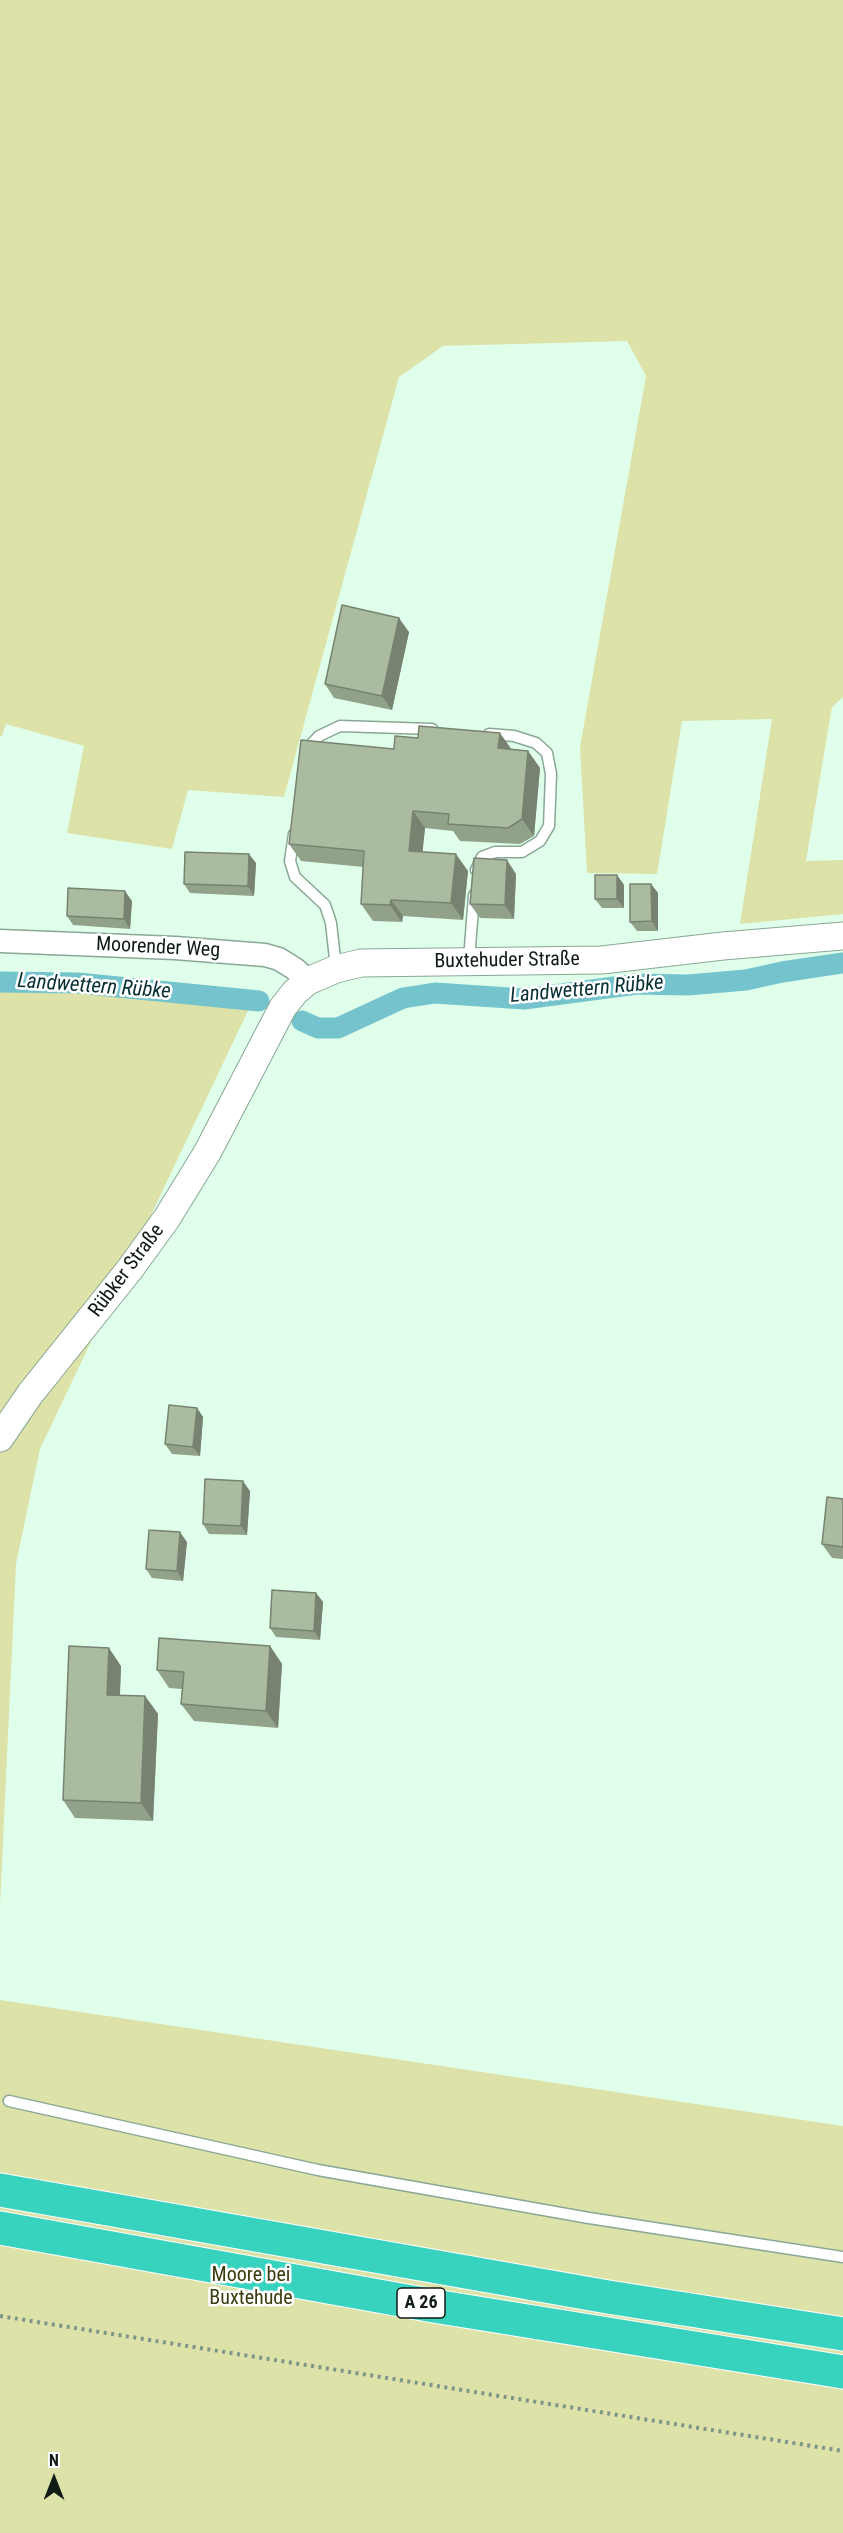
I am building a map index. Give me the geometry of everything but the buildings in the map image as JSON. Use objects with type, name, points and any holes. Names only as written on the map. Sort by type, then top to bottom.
[{"type":"highway","name":"A 26","points":[[0,2190],[542,2285],[843,2334]]},
{"type":"highway","name":"A 26","points":[[0,2228],[490,2315],[843,2372]]},
{"type":"street","name":"Buxtehuder Straße","points":[[238,1094],[283,1007],[308,981],[336,969],[361,963],[602,960],[723,946],[843,936]]},
{"type":"street","name":"Moorender Weg","points":[[0,942],[175,948],[265,956],[279,959],[308,981]]},
{"type":"street","name":"Rübker Straße","points":[[0,1438],[30,1394],[130,1269],[167,1218],[207,1153],[238,1094]]},
{"type":"lane","points":[[305,759],[306,748],[319,736],[340,726],[443,730]]},
{"type":"lane","points":[[469,963],[476,868],[482,857],[495,852],[522,852],[540,841],[549,826],[551,805],[551,774],[547,753],[536,743],[514,736],[479,733]]},
{"type":"lane","points":[[295,827],[290,861],[296,877],[325,905],[331,923],[336,969]]},
{"type":"lane","points":[[9,2101],[318,2170],[590,2218],[843,2257]]},
{"type":"path","points":[[0,2316],[843,2451]]},
{"type":"green space","points":[[0,0],[843,0],[843,697],[832,707],[806,861],[843,860],[843,914],[740,924],[772,719],[682,721],[657,874],[587,873],[580,747],[646,376],[627,341],[443,346],[399,377],[284,797],[188,790],[172,849],[67,833],[84,746],[6,724],[0,736]]},
{"type":"green space","points":[[0,972],[255,996],[40,1449],[16,1564],[0,1906]]},
{"type":"green space","name":"Moore bei Buxtehude","points":[[0,2000],[843,2126],[843,2533],[0,2533]]},
{"type":"waterway","name":"Landwettern Rübke","points":[[302,1021],[318,1028],[338,1028],[403,998],[435,993],[524,999],[637,984],[688,985],[746,980],[843,963]]},
{"type":"waterway","name":"Landwettern Rübke","points":[[0,982],[78,983],[259,1001]]}]
